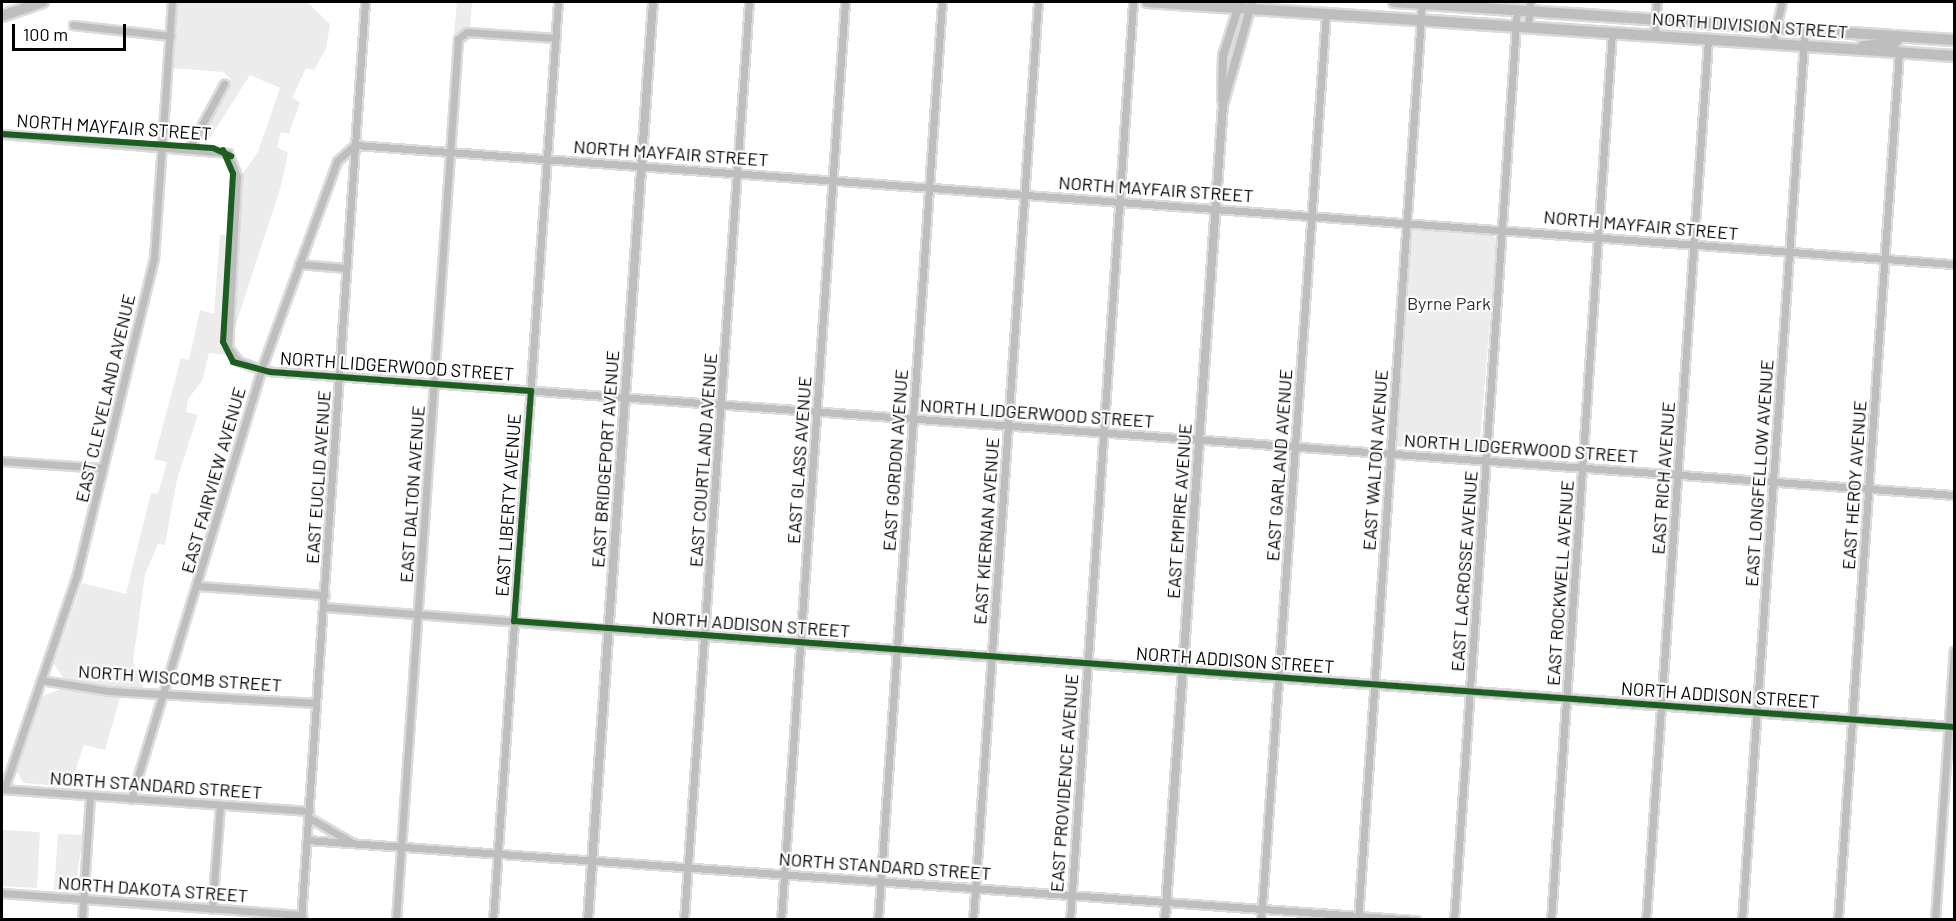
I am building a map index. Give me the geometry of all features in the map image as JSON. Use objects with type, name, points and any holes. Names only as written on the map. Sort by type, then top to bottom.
[{"type":"main road","points":[[2,16],[44,2]]},
{"type":"main road","name":"NORTH DIVISION STREET","points":[[1147,2],[1245,4],[1326,13],[1954,56]]},
{"type":"main road","name":"NORTH DIVISION STREET","points":[[1395,2],[1517,10],[1530,6],[1656,19],[1954,40]]},
{"type":"main road","points":[[1851,49],[1895,43],[1899,36]]},
{"type":"street","name":"EAST CLEVELAND AVENUE","points":[[3,789],[69,604],[154,258],[172,2]]},
{"type":"street","name":"EAST EUCLID AVENUE","points":[[302,917],[365,2]]},
{"type":"street","name":"EAST LIBERTY AVENUE","points":[[493,920],[558,2]]},
{"type":"street","name":"EAST BRIDGEPORT AVENUE","points":[[588,920],[653,2]]},
{"type":"street","name":"EAST COURTLAND AVENUE","points":[[684,920],[706,636],[749,2]]},
{"type":"street","name":"EAST GLASS AVENUE","points":[[781,920],[845,2]]},
{"type":"street","name":"EAST GORDON AVENUE","points":[[878,920],[942,2]]},
{"type":"street","name":"EAST KIERNAN AVENUE","points":[[973,920],[1038,2]]},
{"type":"street","name":"EAST PROVIDENCE AVENUE","points":[[1070,920],[1133,2]]},
{"type":"street","points":[[1655,36],[1657,2]]},
{"type":"street","points":[[1772,44],[1780,28],[1782,2]]},
{"type":"street","name":"EAST WALTON AVENUE","points":[[1358,917],[1422,3]]},
{"type":"street","name":"EAST EMPIRE AVENUE","points":[[1165,920],[1223,105],[1245,4]]},
{"type":"street","points":[[1528,26],[1530,6]]},
{"type":"street","name":"EAST LACROSSE AVENUE","points":[[1454,920],[1517,10]]},
{"type":"street","name":"EAST GARLAND AVENUE","points":[[1261,920],[1326,13]]},
{"type":"street","points":[[74,25],[170,36]]},
{"type":"street","name":"EAST LONGFELLOW AVENUE","points":[[1742,920],[1805,29]]},
{"type":"street","name":"EAST ROCKWELL AVENUE","points":[[1551,920],[1612,33]]},
{"type":"street","name":"EAST DALTON AVENUE","points":[[396,920],[460,34],[556,38]]},
{"type":"street","name":"EAST RICH AVENUE","points":[[1646,920],[1708,39]]},
{"type":"street","name":"EAST HEROY AVENUE","points":[[1838,920],[1854,720],[1899,52]]},
{"type":"street","points":[[190,147],[225,84]]},
{"type":"street","name":"NORTH MAYFAIR STREET","points":[[2,134],[223,150],[237,171],[228,348],[238,361],[261,370]]},
{"type":"street","name":"NORTH MAYFAIR STREET","points":[[355,146],[1954,264]]},
{"type":"street","name":"EAST FAIRVIEW AVENUE","points":[[131,799],[198,586],[261,370],[337,161],[355,146]]},
{"type":"street","points":[[299,264],[346,268]]},
{"type":"street","name":"NORTH LIDGERWOOD STREET","points":[[261,370],[1954,495]]},
{"type":"street","points":[[2,461],[103,468]]},
{"type":"street","points":[[198,586],[325,595]]},
{"type":"street","name":"NORTH ADDISON STREET","points":[[324,607],[1952,727]]},
{"type":"street","points":[[1935,920],[1952,727],[1954,651]]},
{"type":"street","name":"NORTH WISCOMB STREET","points":[[41,680],[109,692],[165,692],[316,703]]},
{"type":"street","name":"NORTH STANDARD STREET","points":[[3,789],[309,814],[353,843]]},
{"type":"street","points":[[82,920],[90,796]]},
{"type":"street","points":[[212,909],[220,805]]},
{"type":"street","name":"NORTH STANDARD STREET","points":[[307,840],[1416,920]]},
{"type":"street","name":"NORTH DAKOTA STREET","points":[[2,892],[302,917]]},
{"type":"green space","points":[[176,2],[307,2],[330,24],[326,49],[314,70],[306,68],[292,98],[300,102],[289,134],[281,132],[277,147],[288,153],[281,186],[232,336],[241,176],[258,152],[280,88],[250,75],[206,144],[200,134],[231,79],[223,72],[173,68]]},
{"type":"green space","points":[[457,2],[472,2],[470,29],[454,34]]},
{"type":"green space","name":"Byrne Park","points":[[1412,229],[1490,233],[1497,239],[1479,453],[1397,446]]},
{"type":"green space","points":[[220,235],[228,235],[226,355],[209,353],[202,381],[188,399],[186,412],[198,415],[177,479],[165,545],[158,544],[145,574],[133,662],[145,691],[65,680],[54,664],[82,583],[126,594],[151,493],[158,494],[167,462],[154,459],[181,358],[189,360],[200,310],[214,314]]},
{"type":"green space","points":[[63,688],[121,694],[105,750],[84,745],[70,787],[24,783],[16,771],[43,696]]},
{"type":"green space","points":[[2,830],[40,832],[37,888],[2,886]]},
{"type":"green space","points":[[58,834],[83,835],[75,890],[54,890]]},
{"type":"cycle path","points":[[2,134],[213,148],[231,156]]},
{"type":"cycle path","points":[[223,150],[233,174],[223,342],[233,362],[271,372],[531,391],[514,621],[1954,727]]}]
